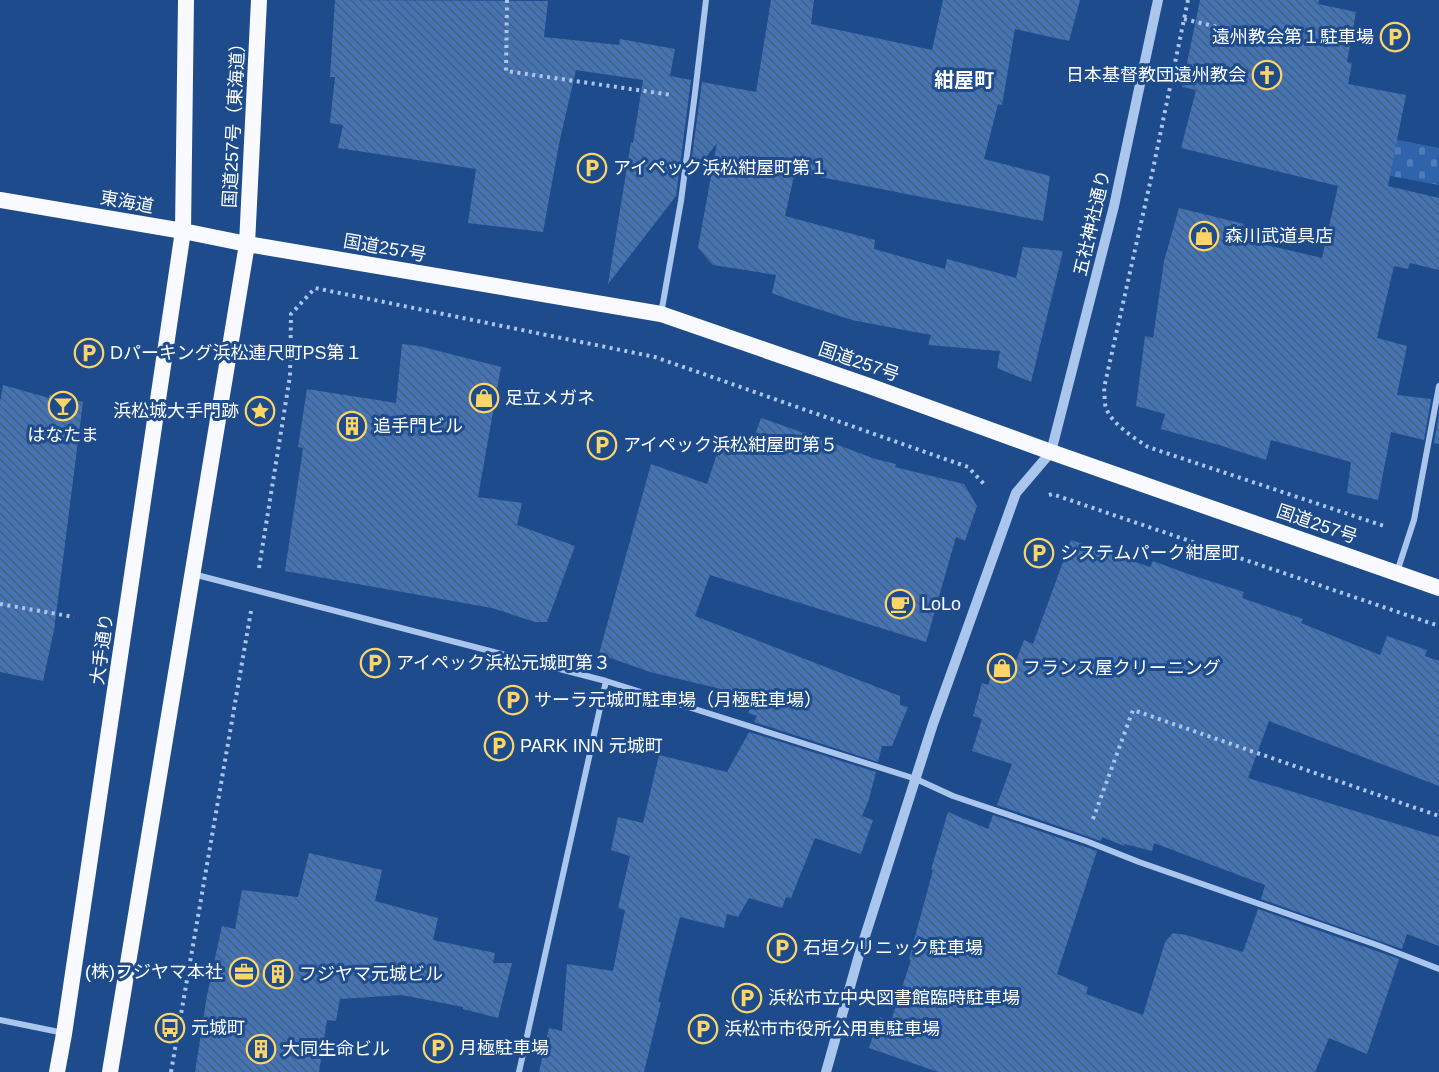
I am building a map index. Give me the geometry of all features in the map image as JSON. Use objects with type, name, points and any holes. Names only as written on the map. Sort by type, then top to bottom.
[{"type":"highway","points":[[183,231],[186,0]]},
{"type":"highway","name":"国道257号（東海道）","points":[[248,244],[259,0]]},
{"type":"highway","name":"東海道","points":[[0,200],[248,244]]},
{"type":"highway","name":"大手通り","points":[[57,1072],[183,231]]},
{"type":"highway","points":[[110,1072],[248,244]]},
{"type":"highway","name":"国道257号","points":[[248,244],[661,314],[1439,588]]},
{"type":"street","points":[[661,314],[681,201],[706,0]]},
{"type":"street","name":"五社神社通り","points":[[1051,452],[1114,206],[1158,0]]},
{"type":"street","points":[[1397,573],[1414,520],[1439,386]]},
{"type":"street","points":[[826,1072],[859,955],[933,724],[1016,493],[1051,452]]},
{"type":"street","points":[[193,574],[606,681],[916,778],[953,796],[1086,841],[1439,969]]},
{"type":"street","points":[[519,1072],[606,681]]},
{"type":"street","points":[[0,1020],[64,1034]]},
{"type":"path","points":[[507,0],[506,71],[678,96]]},
{"type":"path","points":[[1188,0],[1148,196],[1104,388],[1105,406],[1115,422],[1148,447],[1409,535]]},
{"type":"path","points":[[1184,19],[1251,35]]},
{"type":"path","points":[[258,574],[290,376],[291,314],[315,288],[655,357],[968,467],[984,485]]},
{"type":"path","points":[[1047,497],[1052,494],[1439,626]]},
{"type":"path","points":[[0,604],[74,617]]},
{"type":"path","points":[[171,1072],[251,610]]},
{"type":"path","points":[[1086,841],[1133,710],[1439,816]]},
{"type":"green space","points":[[1372,135],[1439,148],[1439,185],[1364,171]]},
{"type":"building","points":[[335,0],[548,1],[544,37],[619,45],[620,39],[675,49],[670,76],[691,80],[676,196],[608,284],[643,80],[576,70],[559,144],[543,232],[468,223],[476,169],[338,148],[343,125],[330,123],[335,77],[330,77]]},
{"type":"building","points":[[771,0],[814,0],[811,24],[932,50],[943,0],[1080,0],[1069,41],[1015,29],[1002,105],[998,104],[984,159],[1050,176],[1043,221],[795,172],[785,216],[875,240],[874,249],[945,269],[947,259],[1016,278],[1023,247],[1063,251],[1031,382],[997,368],[1000,351],[928,345],[931,335],[852,320],[793,301],[772,293],[776,275],[713,265],[698,248],[717,143],[689,179],[702,82],[756,92]]},
{"type":"building","points":[[1200,0],[1319,0],[1318,4],[1356,12],[1347,62],[1352,63],[1348,84],[1406,95],[1388,186],[1439,198],[1439,270],[1410,263],[1408,269],[1394,266],[1377,338],[1407,346],[1397,395],[1431,399],[1424,440],[1391,432],[1378,500],[1347,493],[1351,462],[1271,440],[1266,460],[1161,429],[1165,414],[1136,406],[1145,336],[1153,338],[1164,261],[1179,208],[1244,224],[1241,239],[1322,258],[1338,186],[1181,148],[1196,90],[1182,87]]},
{"type":"building","points":[[402,344],[419,346],[501,367],[478,497],[522,503],[517,525],[575,546],[547,622],[535,622],[492,608],[285,571],[303,448],[298,447],[307,389],[396,403]]},
{"type":"building","points":[[3,385],[49,398],[49,395],[83,402],[54,630],[43,681],[0,672],[0,402]]},
{"type":"building","points":[[1439,415],[1439,444],[1434,443]]},
{"type":"building","points":[[761,418],[875,459],[896,464],[895,467],[964,484],[977,506],[965,541],[956,537],[926,642],[710,575],[695,616],[900,696],[900,705],[908,707],[892,746],[882,746],[878,762],[754,722],[757,716],[748,713],[754,697],[650,672],[599,654],[651,464],[707,484],[722,439],[750,449]]},
{"type":"building","points":[[1071,540],[1150,567],[1153,561],[1244,592],[1242,598],[1303,619],[1301,623],[1380,655],[1387,636],[1427,650],[1425,656],[1439,661],[1439,786],[1269,721],[1248,778],[1439,837],[1439,946],[1407,934],[1402,949],[1261,899],[1265,885],[1154,843],[1152,851],[1125,844],[1124,846],[1102,837],[1101,841],[997,805],[1012,764],[972,751],[982,719],[973,716],[982,683],[988,685],[998,655],[1016,661],[1024,640],[1033,644]]},
{"type":"building","points":[[749,732],[876,772],[862,816],[873,820],[861,854],[815,838],[791,898],[786,897],[782,908],[749,898],[738,917],[727,914],[724,928],[680,917],[658,1002],[661,1002],[644,1072],[539,1072],[549,1028],[562,1031],[567,964],[613,971],[625,910],[618,908],[630,856],[611,850],[618,817],[643,823],[659,755],[727,772]]},
{"type":"building","points":[[948,812],[988,829],[993,815],[1097,851],[1057,974],[1088,987],[1086,994],[1143,1015],[1165,942],[1173,933],[1243,952],[1258,909],[1399,959],[1367,1054],[1329,1038],[1315,1072],[938,1072],[869,1048],[879,1017],[891,1021],[911,960],[909,959],[933,870],[931,870]]},
{"type":"building","points":[[309,853],[382,870],[375,901],[438,918],[433,940],[495,953],[493,963],[512,963],[498,1018],[463,1009],[463,1007],[402,995],[340,999],[336,1021],[327,1020],[319,1072],[195,1072],[207,995],[222,926],[235,929],[242,890],[298,897]]},
{"type":"place","name":"遠州教会第１駐車場","points":[[1395,37]]},
{"type":"place","name":"日本基督教団遠州教会","points":[[1267,75]]},
{"type":"place","name":"アイペック浜松紺屋町第１","points":[[592,168]]},
{"type":"place","name":"森川武道具店","points":[[1204,236]]},
{"type":"place","name":"Dパーキング浜松連尺町PS第１","points":[[89,353]]},
{"type":"place","name":"足立メガネ","points":[[484,398]]},
{"type":"place","name":"はなたま","points":[[63,406]]},
{"type":"place","name":"浜松城大手門跡","points":[[260,411]]},
{"type":"place","name":"追手門ビル","points":[[352,426]]},
{"type":"place","name":"アイペック浜松紺屋町第５","points":[[602,445]]},
{"type":"place","name":"システムパーク紺屋町","points":[[1039,553]]},
{"type":"place","name":"LoLo","points":[[900,604]]},
{"type":"place","name":"アイペック浜松元城町第３","points":[[375,663]]},
{"type":"place","name":"フランス屋クリーニング","points":[[1002,668]]},
{"type":"place","name":"サーラ元城町駐車場（月極駐車場）","points":[[513,700]]},
{"type":"place","name":"PARK INN 元城町","points":[[499,746]]},
{"type":"place","name":"石垣クリニック駐車場","points":[[782,948]]},
{"type":"place","name":"(株)フジヤマ本社","points":[[244,972]]},
{"type":"place","name":"フジヤマ元城ビル","points":[[278,974]]},
{"type":"place","name":"浜松市立中央図書館臨時駐車場","points":[[747,998]]},
{"type":"place","name":"元城町","points":[[170,1028]]},
{"type":"place","name":"浜松市市役所公用車駐車場","points":[[703,1029]]},
{"type":"place","name":"月極駐車場","points":[[438,1048]]},
{"type":"place","name":"大同生命ビル","points":[[261,1049]]},
{"type":"district","name":"紺屋町","points":[[964,80]]}]
